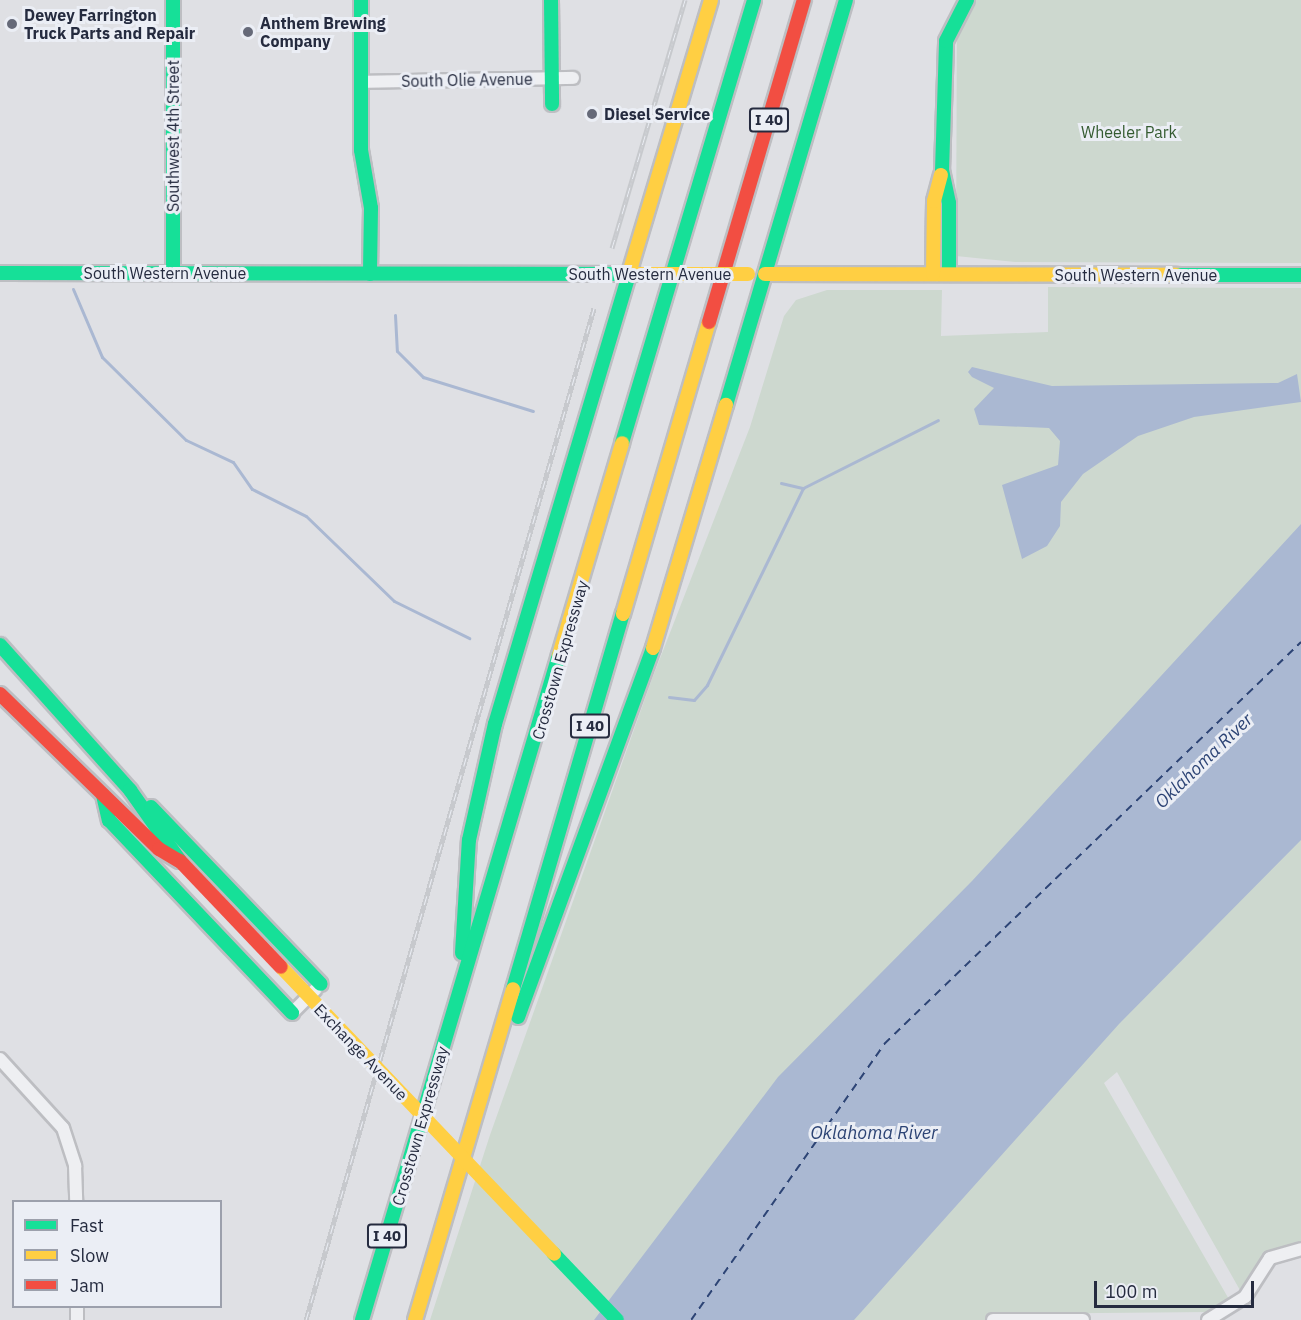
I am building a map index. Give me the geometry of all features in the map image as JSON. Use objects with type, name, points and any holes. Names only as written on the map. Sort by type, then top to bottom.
[{"type":"main road","name":"Southwest 4th Street","points":[[173,0],[173,273]]},
{"type":"main road","points":[[361,0],[361,82],[370,274]]},
{"type":"main road","points":[[551,0],[552,104]]},
{"type":"main road","points":[[460,987],[469,840],[495,724],[632,274],[711,0]]},
{"type":"main road","name":"Crosstown Expressway","points":[[362,1320],[754,0]]},
{"type":"main road","name":"I 40","points":[[415,1320],[804,0]]},
{"type":"main road","points":[[469,1136],[553,931],[638,694],[846,0]]},
{"type":"main road","points":[[933,274],[934,201],[942,171],[946,41],[952,21],[967,0]]},
{"type":"main road","points":[[942,171],[949,203],[949,274]]},
{"type":"main road","name":"South Western Avenue","points":[[0,273],[1301,275]]},
{"type":"main road","name":"Exchange Avenue","points":[[1,647],[130,790],[180,861],[617,1320]]},
{"type":"main road","name":"Exchange Avenue","points":[[0,694],[159,849],[180,861]]},
{"type":"main road","points":[[130,790],[172,824],[321,984]]},
{"type":"main road","points":[[103,795],[109,820],[292,1013]]},
{"type":"street","name":"South Olie Avenue","points":[[361,82],[573,78]]},
{"type":"street","points":[[292,1013],[321,984]]},
{"type":"street","points":[[0,1059],[63,1128],[74,1158],[76,1200]]},
{"type":"street","points":[[1215,1319],[1245,1297],[1270,1258],[1301,1249]]},
{"type":"street","points":[[993,1320],[1083,1320]]},
{"type":"green space","name":"Wheeler Park","points":[[957,0],[1301,0],[1301,263],[1015,262],[956,256]]},
{"type":"green space","points":[[1048,287],[1301,288],[1301,1242],[1264,1255],[1241,1292],[1117,1072],[1104,1083],[1230,1301],[1211,1312],[995,1314],[995,1320],[430,1320],[490,1135],[652,679],[750,427],[784,316],[796,300],[827,290],[942,290],[941,336],[1048,332]]},
{"type":"water","points":[[972,367],[1052,386],[1278,383],[1297,374],[1301,402],[1194,417],[1138,436],[1083,474],[1061,502],[1060,526],[1047,546],[1022,559],[1002,485],[1058,465],[1060,441],[1049,428],[979,425],[974,409],[994,388],[972,377],[968,372]]},
{"type":"water","name":"Oklahoma River","points":[[1301,524],[1301,840],[1119,1024],[854,1320],[594,1320],[778,1077],[972,881]]},
{"type":"waterway","points":[[73,289],[102,357],[186,440],[233,462],[252,489],[306,516],[394,601],[469,638]]},
{"type":"waterway","points":[[395,315],[397,351],[423,377],[533,411]]},
{"type":"waterway","points":[[781,483],[803,488],[938,420]]},
{"type":"waterway","points":[[669,697],[694,700],[707,685],[803,488]]},
{"type":"ferry route","points":[[691,1320],[884,1044],[1301,642]]},
{"type":"railway","points":[[612,248],[685,0]]},
{"type":"railway","points":[[306,1320],[594,308]]},
{"type":"traffic: fast","points":[[173,0],[173,273]]},
{"type":"traffic: fast","points":[[361,0],[361,150],[371,208],[370,274]]},
{"type":"traffic: fast","points":[[551,0],[552,104]]},
{"type":"traffic: fast","points":[[622,443],[754,0]]},
{"type":"traffic: fast","points":[[726,405],[846,0]]},
{"type":"traffic: fast","points":[[949,274],[949,203],[942,171],[946,41],[967,0]]},
{"type":"traffic: fast","points":[[462,953],[469,840],[495,724],[630,270]]},
{"type":"traffic: fast","points":[[0,273],[635,274]]},
{"type":"traffic: fast","points":[[1176,275],[1301,275]]},
{"type":"traffic: fast","points":[[513,989],[623,614]]},
{"type":"traffic: fast","points":[[0,645],[130,790],[180,861]]},
{"type":"traffic: fast","points":[[518,1017],[653,648]]},
{"type":"traffic: fast","points":[[362,1320],[559,655]]},
{"type":"traffic: fast","points":[[103,795],[109,820],[292,1013]]},
{"type":"traffic: fast","points":[[151,807],[321,984]]},
{"type":"traffic: fast","points":[[554,1254],[617,1320]]},
{"type":"traffic: slow","points":[[630,270],[711,0]]},
{"type":"traffic: slow","points":[[933,274],[934,201],[941,175]]},
{"type":"traffic: slow","points":[[635,274],[748,274]]},
{"type":"traffic: slow","points":[[765,274],[1176,275]]},
{"type":"traffic: slow","points":[[623,614],[709,322]]},
{"type":"traffic: slow","points":[[653,648],[726,405]]},
{"type":"traffic: slow","points":[[559,655],[622,443]]},
{"type":"traffic: slow","points":[[281,967],[554,1254]]},
{"type":"traffic: slow","points":[[415,1320],[513,989]]},
{"type":"traffic: jam","points":[[709,322],[804,0]]},
{"type":"traffic: jam","points":[[0,694],[159,849],[179,861]]},
{"type":"traffic: jam","points":[[180,861],[281,967]]},
{"type":"place","name":"Dewey Farrington Truck Parts and Repair","points":[[12,24]]},
{"type":"place","name":"Anthem Brewing Company","points":[[248,32]]},
{"type":"place","name":"Diesel Service","points":[[592,114]]}]
